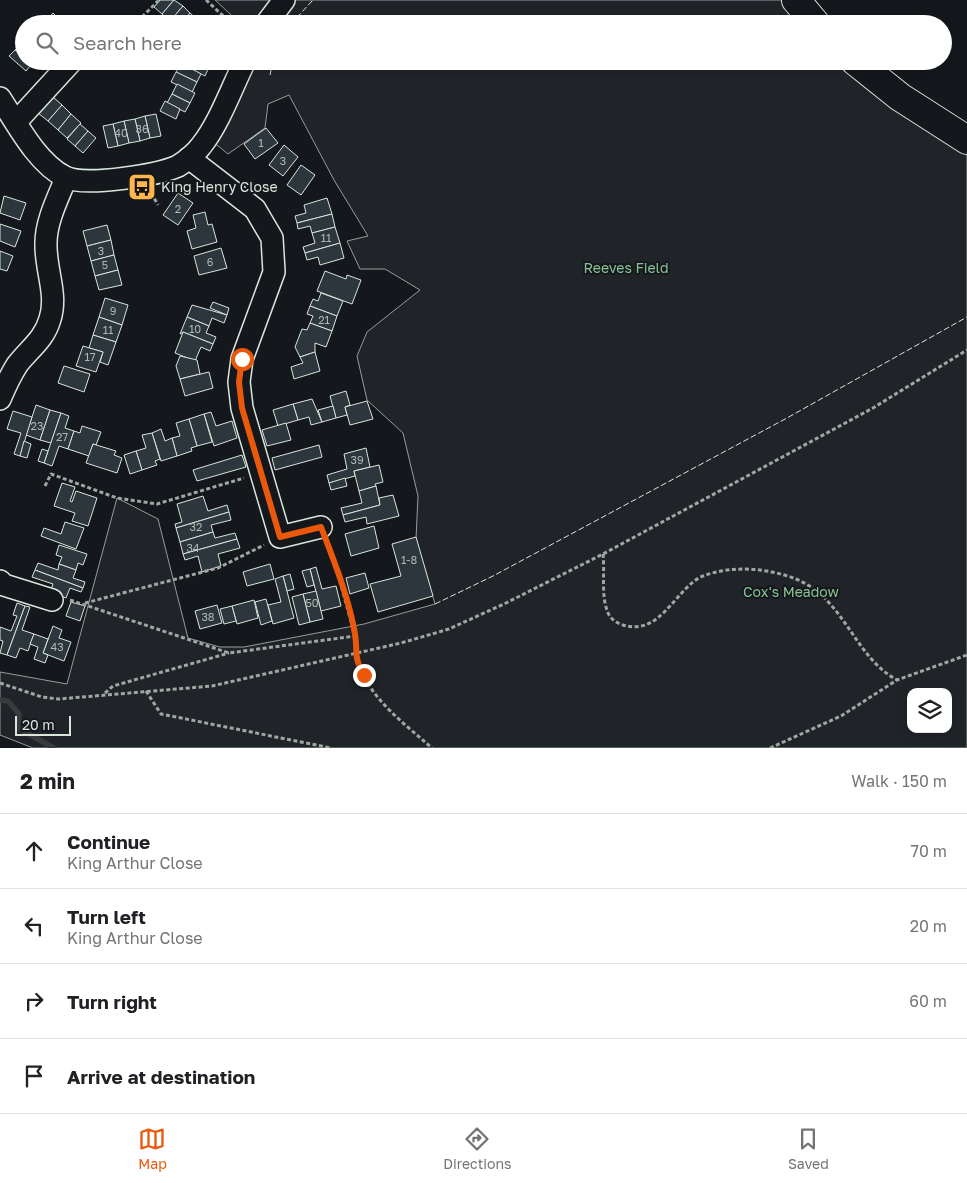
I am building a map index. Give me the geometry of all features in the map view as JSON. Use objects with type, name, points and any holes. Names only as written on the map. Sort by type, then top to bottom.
[{"type":"highway","points":[[796,0],[808,15]]},
{"type":"highway","points":[[866,70],[900,97],[967,140]]},
{"type":"street","points":[[273,15],[284,0]]},
{"type":"street","points":[[16,122],[64,70]]},
{"type":"street","points":[[0,98],[42,158],[66,178],[94,182],[164,171],[188,158],[207,137],[240,70]]},
{"type":"street","points":[[188,158],[255,209],[272,238],[275,260],[273,277],[242,359],[239,382],[242,408],[280,537],[321,527]]},
{"type":"street","points":[[0,399],[6,383],[18,364],[43,338],[51,317],[53,304],[46,257],[47,231],[66,178]]},
{"type":"street","points":[[0,581],[4,585],[52,600]]},
{"type":"path","points":[[144,15],[158,0]]},
{"type":"path","points":[[206,0],[222,15]]},
{"type":"path","points":[[0,683],[59,699],[212,686],[354,652],[401,644],[448,629],[506,603],[603,554],[794,449],[873,408],[967,350]]},
{"type":"path","points":[[46,486],[51,474],[117,498],[157,504],[261,473]]},
{"type":"path","points":[[321,527],[336,567],[355,636],[354,652],[364,675],[384,705],[432,748]]},
{"type":"path","points":[[84,603],[218,568],[280,537]]},
{"type":"path","points":[[603,554],[607,610],[613,620],[621,625],[637,625],[655,619],[676,601],[693,581],[716,572],[732,569],[766,572],[797,580],[819,593],[845,621],[866,652],[886,674],[897,680]]},
{"type":"path","points":[[52,600],[68,599],[84,603],[229,653]]},
{"type":"path","points":[[104,694],[113,686],[229,653],[355,636]]},
{"type":"path","points":[[770,748],[841,716],[897,680],[967,655]]},
{"type":"path","points":[[146,691],[161,714],[331,748]]},
{"type":"green space","points":[[215,0],[796,0],[808,15],[231,15]]},
{"type":"green space","points":[[240,70],[868,70],[967,140],[967,748],[33,748],[0,735],[0,672],[67,684],[117,498],[158,519],[188,638],[220,647],[244,647],[364,624],[435,604],[416,539],[418,496],[403,433],[367,400],[357,356],[367,332],[420,290],[385,269],[360,269],[347,241],[368,236],[334,180],[289,95],[268,104],[265,128],[228,154],[207,137]]},
{"type":"building","points":[[160,0],[174,0],[162,14],[154,7]]},
{"type":"building","points":[[174,0],[183,6],[175,15],[162,14]]},
{"type":"building","points":[[183,6],[190,13],[188,15],[175,15]]},
{"type":"building","points":[[15,50],[15,61],[9,56]]},
{"type":"building","points":[[177,70],[194,70],[201,74],[197,82],[176,72]]},
{"type":"building","points":[[194,70],[208,70],[205,76]]},
{"type":"building","points":[[176,72],[197,82],[192,92],[171,82]]},
{"type":"building","points":[[177,84],[195,93],[190,103],[172,94]]},
{"type":"building","points":[[172,94],[190,103],[185,112],[167,103]]},
{"type":"building","points":[[53,97],[62,105],[48,121],[38,113]]},
{"type":"building","points":[[165,101],[180,109],[176,119],[160,111]]},
{"type":"building","points":[[62,105],[71,114],[58,130],[48,121]]},
{"type":"building","points":[[71,114],[81,123],[67,138],[58,130]]},
{"type":"building","points":[[156,114],[161,136],[150,138],[145,116]]},
{"type":"building","points":[[145,116],[150,138],[140,141],[135,119]]},
{"type":"building","points":[[135,119],[140,141],[129,143],[124,121]]},
{"type":"building","points":[[124,121],[129,143],[118,146],[113,124]]},
{"type":"building","points":[[80,124],[88,131],[75,146],[67,139]]},
{"type":"building","points":[[113,124],[118,146],[108,148],[103,126]]},
{"type":"building","points":[[266,128],[278,143],[255,159],[244,144]]},
{"type":"building","points":[[88,131],[96,138],[83,153],[75,146]]},
{"type":"building","points":[[284,145],[298,157],[283,176],[269,165]]},
{"type":"building","points":[[301,165],[315,175],[301,195],[287,185]]},
{"type":"building","points":[[178,193],[193,203],[178,225],[163,215]]},
{"type":"building","points":[[4,196],[26,203],[20,220],[0,213]]},
{"type":"building","points":[[327,198],[332,214],[297,223],[295,216],[306,213],[304,205]]},
{"type":"building","points":[[205,212],[208,225],[212,224],[217,242],[192,249],[187,231],[196,228],[193,215]]},
{"type":"building","points":[[332,214],[335,227],[312,233],[310,226],[298,229],[297,223]]},
{"type":"building","points":[[0,224],[21,231],[15,247],[0,241]]},
{"type":"building","points":[[107,225],[111,240],[87,246],[83,231]]},
{"type":"building","points":[[335,227],[340,243],[305,253],[303,247],[315,243],[312,233]]},
{"type":"building","points":[[111,240],[114,255],[91,261],[87,246]]},
{"type":"building","points":[[340,243],[344,258],[320,265],[318,257],[307,260],[305,253]]},
{"type":"building","points":[[221,248],[227,268],[199,275],[194,256]]},
{"type":"building","points":[[0,251],[13,256],[7,271],[0,269]]},
{"type":"building","points":[[114,255],[118,270],[95,276],[91,261]]},
{"type":"building","points":[[118,270],[122,285],[99,290],[95,276]]},
{"type":"building","points":[[325,271],[346,279],[347,275],[361,280],[352,304],[317,291]]},
{"type":"building","points":[[321,293],[343,301],[337,316],[310,306],[313,299],[318,301]]},
{"type":"building","points":[[105,298],[128,305],[122,325],[99,317]]},
{"type":"building","points":[[213,302],[229,308],[227,315],[210,308]]},
{"type":"building","points":[[192,305],[227,315],[224,323],[212,318],[209,326],[187,317]]},
{"type":"building","points":[[310,306],[337,316],[332,331],[310,323],[313,316],[307,314]]},
{"type":"building","points":[[99,317],[122,325],[116,342],[93,335]]},
{"type":"building","points":[[187,317],[209,326],[206,333],[216,337],[213,344],[183,332],[180,334]]},
{"type":"building","points":[[310,323],[332,331],[326,347],[315,343],[315,352],[300,357],[295,347],[302,329],[307,330]]},
{"type":"building","points":[[183,332],[213,344],[210,351],[201,347],[195,361],[175,353]]},
{"type":"building","points":[[93,335],[116,342],[108,365],[100,362],[103,352],[89,348]]},
{"type":"building","points":[[83,346],[103,352],[96,372],[76,366]]},
{"type":"building","points":[[315,352],[320,371],[294,379],[291,367],[303,363],[300,357]]},
{"type":"building","points":[[180,356],[197,360],[200,374],[180,379],[176,366]]},
{"type":"building","points":[[64,366],[90,374],[84,392],[58,383]]},
{"type":"building","points":[[209,372],[213,388],[185,396],[180,379]]},
{"type":"building","points":[[346,391],[350,405],[345,407],[347,415],[336,418],[330,396]]},
{"type":"building","points":[[312,399],[322,422],[311,425],[309,417],[298,420],[293,404]]},
{"type":"building","points":[[367,401],[373,419],[350,425],[345,407]]},
{"type":"building","points":[[293,404],[298,420],[278,426],[273,410]]},
{"type":"building","points":[[36,405],[50,410],[40,440],[26,435]]},
{"type":"building","points":[[333,406],[336,418],[322,422],[318,410]]},
{"type":"building","points":[[50,410],[61,413],[51,443],[40,440]]},
{"type":"building","points":[[13,411],[32,417],[20,456],[14,454],[21,433],[7,429]]},
{"type":"building","points":[[211,412],[216,426],[232,421],[237,438],[214,446],[204,414]]},
{"type":"building","points":[[61,413],[69,416],[65,428],[74,431],[68,449],[59,446],[52,466],[44,463]]},
{"type":"building","points":[[204,414],[212,442],[197,446],[189,419]]},
{"type":"building","points":[[189,419],[197,446],[191,448],[192,451],[177,456],[172,438],[180,436],[176,423]]},
{"type":"building","points":[[286,423],[291,440],[267,446],[262,430]]},
{"type":"building","points":[[82,426],[101,432],[96,445],[93,444],[89,456],[68,449],[74,431],[80,433]]},
{"type":"building","points":[[161,429],[165,441],[172,438],[177,456],[161,461],[152,433]]},
{"type":"building","points":[[152,433],[160,459],[155,461],[157,465],[142,470],[136,451],[146,448],[142,435]]},
{"type":"building","points":[[24,441],[31,444],[27,458],[20,456]]},
{"type":"building","points":[[93,444],[116,451],[114,455],[122,458],[117,473],[86,463]]},
{"type":"building","points":[[319,445],[322,457],[275,470],[272,458]]},
{"type":"building","points":[[366,448],[370,467],[354,471],[355,476],[329,483],[327,475],[347,469],[344,454]]},
{"type":"building","points":[[42,449],[48,451],[44,463],[38,461]]},
{"type":"building","points":[[136,451],[142,470],[130,474],[124,455]]},
{"type":"building","points":[[242,455],[246,467],[197,481],[193,470]]},
{"type":"building","points":[[379,465],[383,482],[359,491],[354,471]]},
{"type":"building","points":[[345,478],[347,486],[331,490],[329,483]]},
{"type":"building","points":[[62,483],[75,487],[70,501],[72,502],[76,491],[97,498],[88,526],[72,521],[75,513],[54,506]]},
{"type":"building","points":[[376,486],[380,505],[343,515],[341,508],[362,503],[359,491]]},
{"type":"building","points":[[393,495],[399,516],[367,524],[366,517],[345,522],[343,515],[380,505],[379,498]]},
{"type":"building","points":[[203,496],[208,511],[227,505],[229,512],[176,528],[175,524],[182,522],[177,504]]},
{"type":"building","points":[[229,512],[231,520],[211,525],[213,532],[180,542],[176,528]]},
{"type":"building","points":[[65,522],[84,528],[76,549],[41,536],[44,528],[61,534]]},
{"type":"building","points":[[374,526],[379,548],[351,556],[345,534]]},
{"type":"building","points":[[213,532],[215,538],[235,533],[237,539],[183,554],[180,542]]},
{"type":"building","points":[[416,537],[433,596],[378,612],[370,584],[401,576],[392,544]]},
{"type":"building","points":[[237,539],[240,548],[218,554],[221,566],[202,572],[198,556],[185,560],[183,554]]},
{"type":"building","points":[[59,545],[87,554],[83,565],[78,563],[76,570],[59,564],[62,557],[56,555]]},
{"type":"building","points":[[38,563],[58,570],[59,564],[76,570],[73,578],[85,582],[83,588],[35,570]]},
{"type":"building","points":[[270,564],[274,579],[247,586],[243,572]]},
{"type":"building","points":[[316,567],[322,589],[336,586],[341,606],[321,611],[310,569]]},
{"type":"building","points":[[310,569],[314,585],[307,587],[302,571]]},
{"type":"building","points":[[35,570],[83,588],[81,592],[70,588],[66,598],[50,592],[53,584],[32,577]]},
{"type":"building","points":[[365,573],[369,588],[350,594],[346,578]]},
{"type":"building","points":[[290,574],[294,589],[287,591],[283,576]]},
{"type":"building","points":[[283,576],[294,618],[273,624],[268,605],[281,602],[275,579]]},
{"type":"building","points":[[316,591],[323,619],[310,622],[303,594]]},
{"type":"building","points":[[303,594],[310,622],[299,625],[292,597]]},
{"type":"building","points":[[266,599],[272,621],[261,625],[255,602]]},
{"type":"building","points":[[254,600],[258,618],[237,624],[232,606]]},
{"type":"building","points":[[71,602],[85,606],[80,621],[66,616]]},
{"type":"building","points":[[17,603],[25,606],[7,655],[0,653],[3,641],[0,640],[0,627],[11,631],[17,616],[13,615]]},
{"type":"building","points":[[217,605],[222,623],[200,629],[195,611]]},
{"type":"building","points":[[25,606],[30,607],[22,630],[34,634],[28,651],[20,648],[16,658],[7,655]]},
{"type":"building","points":[[232,606],[236,621],[224,624],[220,609]]},
{"type":"building","points":[[53,626],[62,630],[59,638],[71,642],[64,661],[43,653]]},
{"type":"building","points":[[34,634],[48,639],[43,653],[48,655],[45,663],[34,659],[38,647],[30,644]]},
{"type":"waterway","points":[[0,700],[8,701],[19,714],[18,728],[54,748]]},
{"type":"fence","points":[[299,15],[313,0]]},
{"type":"fence","points":[[270,75],[271,70]]},
{"type":"fence","points":[[435,604],[493,576],[787,418],[967,317]]},
{"type":"place","name":"King Henry Close","points":[[142,187]]},
{"type":"route","points":[[242,359],[239,371],[242,408],[280,537],[321,527],[336,567],[355,636],[354,652],[364,675]]},
{"type":"park label","name":"Reeves Field","points":[[626,268]]},
{"type":"park label","name":"Cox's Meadow","points":[[791,592]]}]
